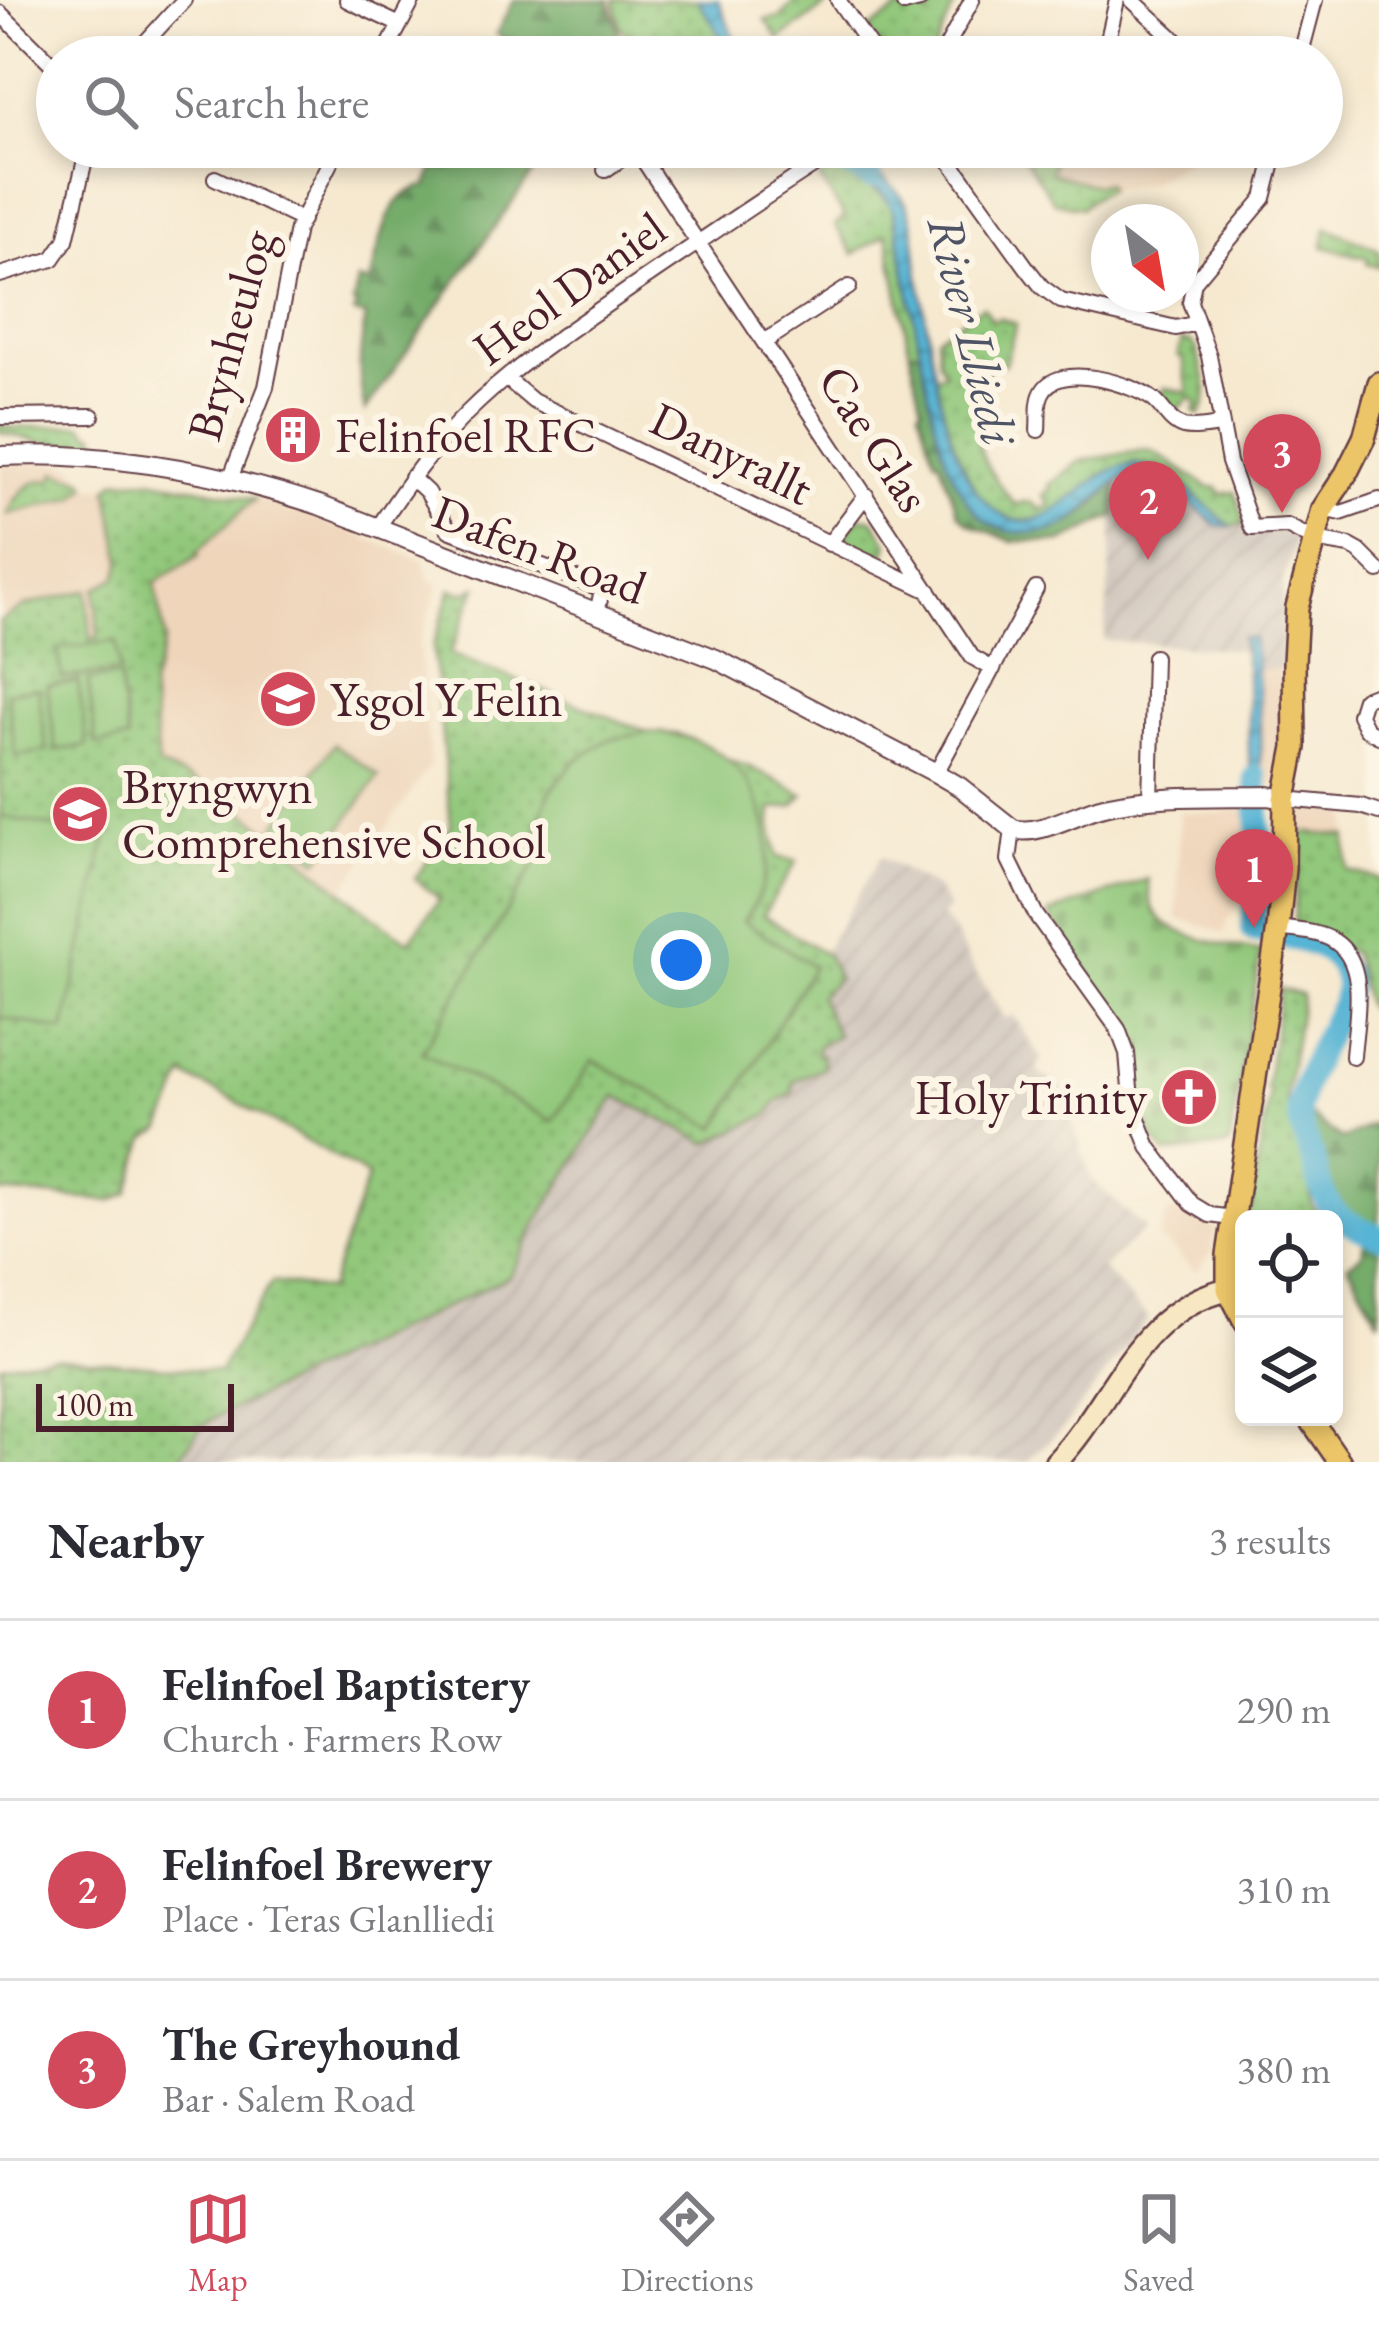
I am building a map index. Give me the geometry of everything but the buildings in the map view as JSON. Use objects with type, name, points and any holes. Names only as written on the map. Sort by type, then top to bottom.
[{"type":"main road","points":[[1243,1318],[1228,1288],[1228,1255],[1279,928],[1284,868],[1276,798],[1295,747],[1297,607],[1309,538],[1364,438],[1379,383]]},
{"type":"main road","points":[[1056,1462],[1163,1321],[1202,1294],[1228,1288]]},
{"type":"main road","points":[[1315,1426],[1340,1462]]},
{"type":"street","points":[[151,36],[184,0]]},
{"type":"street","points":[[347,0],[400,25]]},
{"type":"street","points":[[394,36],[413,0]]},
{"type":"street","points":[[838,0],[863,36]]},
{"type":"street","points":[[952,36],[972,0]]},
{"type":"street","points":[[1109,36],[1117,0]]},
{"type":"street","points":[[1132,0],[1171,36]]},
{"type":"street","points":[[1306,36],[1315,0]]},
{"type":"street","points":[[0,14],[36,49]]},
{"type":"street","points":[[0,275],[53,260],[67,240],[83,168]]},
{"type":"street","name":"Brynheulog","points":[[230,479],[266,388],[297,229],[328,168]]},
{"type":"street","name":"Cae Glas","points":[[651,168],[972,657],[993,669]]},
{"type":"street","name":"Heol Daniel","points":[[376,529],[411,477],[506,377],[810,168]]},
{"type":"street","points":[[955,168],[1042,287],[1061,302],[1176,328],[1197,323]]},
{"type":"street","points":[[1272,168],[1264,198],[1194,282],[1190,302],[1209,356],[1228,462],[1252,528],[1287,526],[1309,538],[1350,546],[1379,571]]},
{"type":"street","points":[[215,178],[302,220]]},
{"type":"street","points":[[764,342],[849,287]]},
{"type":"street","points":[[1038,430],[1040,395],[1050,382],[1065,376],[1101,379],[1134,390],[1188,428],[1221,425]]},
{"type":"street","name":"Danyrallt","points":[[506,377],[533,400],[929,591]]},
{"type":"street","points":[[0,417],[92,416]]},
{"type":"street","name":"Dafen Road","points":[[0,456],[118,459],[194,470],[319,506],[716,659],[936,773],[1012,829]]},
{"type":"street","points":[[411,477],[427,492],[449,530],[602,589],[597,614]]},
{"type":"street","points":[[829,544],[866,495]]},
{"type":"street","points":[[1323,509],[1341,513],[1379,500]]},
{"type":"street","points":[[936,773],[1036,589]]},
{"type":"street","points":[[1150,800],[1154,657]]},
{"type":"street","points":[[1379,693],[1364,699],[1359,715],[1366,729],[1379,736]]},
{"type":"street","points":[[1232,1218],[1210,1215],[1192,1204],[1149,1147],[1130,1101],[1127,1053],[1118,1029],[1036,915],[1009,860],[1012,829],[1034,830],[1104,806],[1150,800],[1276,798],[1379,812]]},
{"type":"street","points":[[1279,928],[1318,934],[1349,955],[1357,977],[1353,1057]]},
{"type":"shaded area","points":[[1031,168],[1173,168],[1150,182],[1108,190],[1081,208],[1054,202]]},
{"type":"shaded area","points":[[60,462],[75,467],[87,486],[108,488],[117,480],[150,479],[218,490],[302,514],[423,560],[430,580],[439,584],[419,643],[430,765],[343,890],[222,796],[0,1128],[0,464]]},
{"type":"shaded area","points":[[1135,473],[1154,480],[1218,527],[1245,524],[1247,533],[1291,530],[1295,544],[1283,580],[1281,668],[1258,671],[1253,638],[1241,638],[1242,650],[1104,640],[1117,480]]},
{"type":"shaded area","points":[[1281,668],[1283,746],[1277,779],[1261,789],[1258,671]]},
{"type":"shaded area","points":[[1305,806],[1349,811],[1347,836],[1299,832]]},
{"type":"shaded area","points":[[1254,810],[1256,821],[1224,933],[1177,918],[1180,812],[1217,814]]},
{"type":"shaded area","points":[[881,857],[935,888],[949,908],[941,917],[1005,1019],[1013,1015],[1041,1058],[1037,1069],[1041,1075],[1061,1086],[1091,1179],[1145,1228],[1102,1268],[1149,1319],[1064,1426],[1026,1462],[152,1462],[214,1418],[531,1232],[616,1096],[708,1142]]},
{"type":"shaded area","points":[[1184,1209],[1218,1229],[1211,1247],[1216,1249],[1195,1272],[1158,1239],[1169,1212],[1182,1214]]},
{"type":"green space","points":[[514,0],[609,0],[619,32],[617,36],[496,34]]},
{"type":"green space","points":[[614,0],[698,0],[719,36],[626,35]]},
{"type":"green space","points":[[795,0],[823,0],[827,5],[784,36],[776,36],[765,20],[781,17]]},
{"type":"green space","points":[[934,0],[952,0],[954,6],[941,36],[872,36],[868,30],[902,8],[907,15],[919,9],[927,14],[936,7]]},
{"type":"green space","points":[[434,168],[536,168],[365,411],[360,363],[366,316],[354,313],[357,305],[353,304],[358,281],[370,283],[393,209],[401,198],[427,186]]},
{"type":"green space","points":[[834,168],[846,169],[892,204],[921,351],[910,353],[887,234],[854,254],[835,225],[845,217],[819,178]]},
{"type":"green space","points":[[1031,168],[1052,168],[1051,173],[1094,185],[1106,183],[1108,190],[1081,208],[1054,202]]},
{"type":"green space","points":[[1327,227],[1379,250],[1379,267],[1367,264],[1368,258],[1323,247]]},
{"type":"green space","points":[[983,306],[993,321],[999,318],[1016,324],[1005,364],[990,365],[989,373],[979,374],[977,407],[985,462],[1013,502],[1033,503],[1040,510],[1050,504],[1043,495],[1051,489],[1049,485],[1080,461],[1145,450],[1208,487],[1218,488],[1221,494],[1235,492],[1245,524],[1231,526],[1137,464],[1039,518],[1016,520],[996,512],[966,473],[935,377],[945,372],[937,336]]},
{"type":"green space","points":[[1182,340],[1196,348],[1206,382],[1199,415],[1191,397],[1173,414],[1160,400],[1164,388],[1188,393],[1183,358],[1178,356]]},
{"type":"green space","points":[[913,350],[921,351],[944,447],[989,523],[1016,532],[1058,528],[1090,508],[1117,480],[1115,516],[1062,542],[1011,541],[969,523],[958,513],[939,459],[935,459],[919,409]]},
{"type":"green space","points":[[0,424],[13,428],[82,425],[96,434],[97,447],[40,442],[0,432]]},
{"type":"green space","points":[[56,472],[83,479],[87,486],[74,498],[8,514],[24,489],[52,480]]},
{"type":"green space","points":[[150,479],[255,499],[199,555],[155,583],[165,640],[151,687],[158,766],[227,800],[409,941],[440,899],[415,879],[451,826],[433,646],[451,589],[464,593],[477,587],[450,654],[648,732],[678,734],[706,745],[804,795],[794,806],[772,809],[777,857],[797,861],[763,915],[827,955],[838,979],[819,996],[837,1035],[818,1046],[816,1054],[822,1055],[824,1067],[794,1081],[792,1094],[778,1101],[768,1115],[708,1143],[616,1096],[539,1219],[510,1276],[214,1418],[201,1427],[177,1462],[0,1462],[0,1364],[53,1356],[219,1372],[272,1282],[328,1290],[368,1176],[184,1076],[162,1129],[146,1139],[128,1193],[112,1201],[0,1192],[0,621],[25,606],[87,590],[91,638],[98,638],[95,589],[117,577],[122,561],[108,488],[117,480]]},
{"type":"green space","points":[[860,517],[873,519],[887,541],[881,556],[848,544],[848,532]]},
{"type":"green space","points":[[116,641],[120,671],[62,678],[58,649]]},
{"type":"green space","points":[[119,676],[128,740],[96,744],[88,680]]},
{"type":"green space","points":[[78,682],[87,746],[56,750],[47,685]]},
{"type":"green space","points":[[38,688],[47,751],[16,756],[7,692]]},
{"type":"green space","points":[[648,732],[703,744],[744,777],[765,823],[768,849],[757,899],[743,921],[813,966],[717,1128],[593,1060],[553,1121],[422,1052],[536,862],[536,831],[549,793],[574,762],[608,740]]},
{"type":"green space","points":[[334,744],[379,776],[319,860],[274,828]]},
{"type":"green space","points":[[0,816],[106,838],[64,1031],[0,1017]]},
{"type":"green space","points":[[1299,832],[1347,836],[1347,870],[1379,879],[1379,1011],[1372,1012],[1366,1005],[1353,953],[1294,927]]},
{"type":"green space","points":[[1148,879],[1153,909],[1172,927],[1261,952],[1229,1146],[1165,1154],[1152,1135],[1140,1097],[1137,1062],[1122,1028],[1049,914]]},
{"type":"green space","points":[[1280,989],[1302,995],[1286,1096],[1310,1168],[1315,1210],[1250,1210],[1270,1092],[1266,1089]]},
{"type":"green space","points":[[1309,1114],[1342,1140],[1379,1121],[1379,1321],[1348,1264],[1362,1254],[1370,1227],[1336,1203],[1328,1190]]},
{"type":"water","points":[[698,0],[718,0],[734,36],[719,36]]},
{"type":"water","points":[[839,168],[869,168],[891,185],[910,212],[939,392],[958,456],[987,503],[1008,518],[1028,521],[1047,515],[1102,476],[1141,465],[1179,482],[1231,526],[1218,527],[1179,495],[1135,473],[1058,528],[1016,532],[983,519],[952,474],[937,430],[894,211],[853,173]]},
{"type":"water","points":[[1241,638],[1253,638],[1261,789],[1253,789]]},
{"type":"waterway","name":"River Lliedi","points":[[854,168],[870,177]]},
{"type":"waterway","name":"River Lliedi","points":[[1256,777],[1260,851],[1253,930],[1323,949],[1339,963],[1346,983],[1343,1003],[1305,1082],[1301,1125],[1329,1204],[1343,1218],[1379,1236]]},
{"type":"place","name":"Felinfoel RFC","points":[[293,435]]},
{"type":"place","name":"The Greyhound","points":[[1282,513]]},
{"type":"place","name":"Felinfoel Brewery","points":[[1148,560]]},
{"type":"place","name":"Ysgol Y Felin","points":[[288,699]]},
{"type":"place","name":"Bryngwyn Comprehensive School","points":[[80,814]]},
{"type":"place","name":"Felinfoel Baptistery","points":[[1254,928]]},
{"type":"place","name":"Holy Trinity","points":[[1189,1097]]}]
